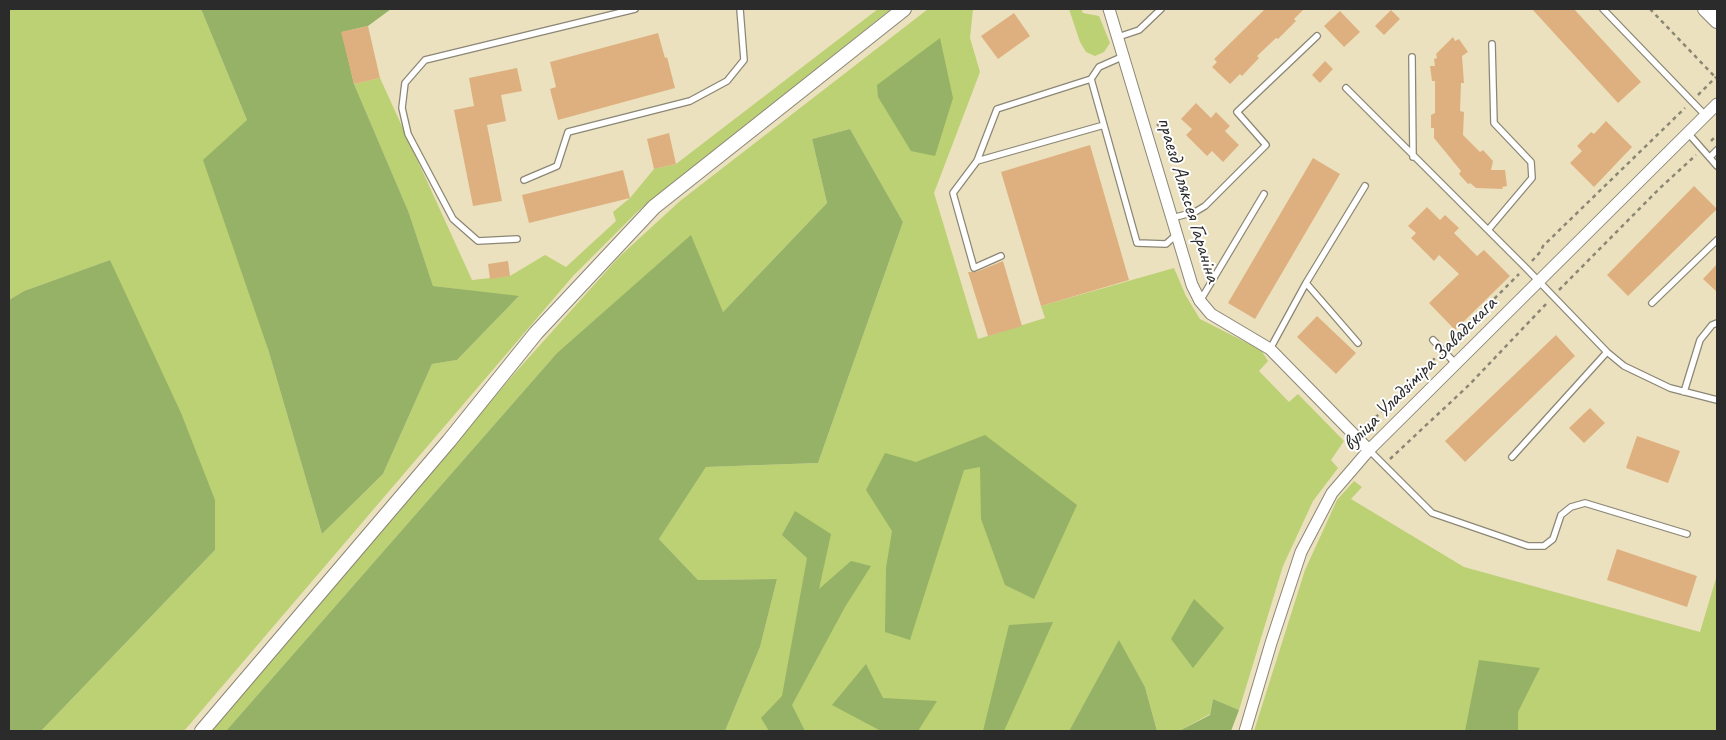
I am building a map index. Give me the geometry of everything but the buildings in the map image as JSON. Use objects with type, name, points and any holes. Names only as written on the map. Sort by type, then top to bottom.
[{"type":"street","points":[[202,731],[443,448],[536,334],[654,207],[904,9]]},
{"type":"street","name":"праезд Аляксея Гараніна","points":[[1109,9],[1176,235],[1192,285],[1200,301],[1211,314],[1270,349],[1369,450]]},
{"type":"street","points":[[1705,9],[1717,21]]},
{"type":"street","name":"вуліца Уладзіміра Завадскага","points":[[1245,731],[1301,552],[1332,493],[1369,450],[1717,104]]},
{"type":"lane","points":[[516,239],[478,241],[453,219],[408,134],[402,108],[406,83],[425,60],[635,9]]},
{"type":"lane","points":[[524,180],[557,166],[568,132],[690,101],[727,81],[744,60],[740,9]]},
{"type":"lane","points":[[1118,37],[1139,30],[1161,9]]},
{"type":"lane","points":[[1603,9],[1706,116]]},
{"type":"lane","points":[[1172,218],[1195,212],[1205,206],[1266,145],[1237,112],[1317,36]]},
{"type":"lane","points":[[1488,230],[1532,178],[1531,162],[1494,123],[1492,44]]},
{"type":"lane","points":[[1001,256],[974,268],[953,193],[978,161],[998,109],[1091,79],[1099,67],[1124,56]]},
{"type":"lane","points":[[1412,57],[1413,156]]},
{"type":"lane","points":[[1091,79],[1137,243],[1166,244],[1176,235]]},
{"type":"lane","points":[[1346,88],[1539,281],[1607,352],[1624,366],[1670,388],[1717,400]]},
{"type":"lane","points":[[978,161],[1104,125]]},
{"type":"lane","points":[[1688,133],[1717,166]]},
{"type":"lane","points":[[1710,157],[1717,150]]},
{"type":"lane","points":[[1270,349],[1306,283],[1365,186]]},
{"type":"lane","points":[[1200,301],[1264,194]]},
{"type":"lane","points":[[1652,303],[1717,240]]},
{"type":"lane","points":[[1306,283],[1358,343]]},
{"type":"lane","points":[[1684,392],[1700,340],[1712,325],[1717,323]]},
{"type":"lane","points":[[1434,340],[1456,363]]},
{"type":"lane","points":[[1512,457],[1607,352]]},
{"type":"lane","points":[[1369,450],[1432,513],[1528,546],[1544,546],[1553,539],[1561,515],[1571,507],[1585,503],[1687,534]]},
{"type":"path","points":[[1356,437],[1526,268],[1543,246],[1716,78],[1650,9]]},
{"type":"green space","points":[[9,9],[201,9],[247,120],[268,349],[322,534],[383,474],[432,364],[457,360],[518,297],[433,286],[409,213],[354,84],[380,78],[472,280],[510,276],[545,255],[566,267],[616,221],[613,212],[630,198],[654,169],[676,164],[878,9],[891,9],[638,211],[573,276],[184,731],[41,731],[215,550],[110,260],[24,291],[9,300]]},
{"type":"green space","points":[[201,9],[391,9],[368,26],[342,32],[354,84],[409,213],[433,286],[519,296],[457,360],[432,364],[383,474],[322,534],[268,349],[203,160],[247,120]]},
{"type":"green space","points":[[928,9],[973,9],[970,38],[980,72],[934,193],[978,339],[1045,318],[1041,306],[1174,268],[1186,296],[1200,319],[1261,350],[1268,361],[1259,371],[1289,402],[1298,394],[1344,441],[1331,460],[1338,468],[1313,501],[1283,566],[1239,710],[1213,699],[1210,714],[1179,731],[1157,731],[1145,687],[1119,641],[1069,731],[725,731],[760,647],[777,579],[698,580],[659,539],[706,467],[818,463],[903,222],[850,129],[812,139],[827,203],[722,313],[691,236],[557,353],[226,731],[213,731],[212,729],[514,374],[619,257],[680,201]]},
{"type":"green space","points":[[1069,9],[1081,9],[1083,13],[1099,16],[1110,43],[1104,52],[1095,56],[1086,52],[1080,42]]},
{"type":"green space","points":[[940,38],[953,98],[935,156],[911,151],[878,97],[877,85]]},
{"type":"green space","points":[[850,129],[903,222],[818,463],[706,467],[659,539],[698,580],[777,579],[760,647],[725,731],[226,731],[557,353],[691,235],[723,312],[827,203],[812,139]]},
{"type":"green space","points":[[110,260],[181,413],[215,500],[215,550],[41,731],[9,731],[9,300],[24,291]]},
{"type":"green space","points":[[985,435],[1077,505],[1034,599],[1005,585],[981,519],[980,467],[964,470],[910,640],[885,632],[886,568],[892,531],[866,490],[885,453],[916,462]]},
{"type":"green space","points":[[1354,481],[1362,487],[1351,499],[1464,567],[1700,632],[1717,575],[1717,731],[1254,731],[1305,570],[1337,500]]},
{"type":"green space","points":[[795,511],[831,534],[819,589],[851,561],[871,566],[845,607],[792,705],[805,731],[769,731],[761,718],[782,696],[807,558],[782,535]]},
{"type":"green space","points":[[1194,599],[1224,628],[1193,668],[1171,639]]},
{"type":"green space","points":[[1053,622],[1004,731],[983,731],[1009,625]]},
{"type":"green space","points":[[1119,640],[1145,687],[1157,731],[1069,731]]},
{"type":"green space","points":[[1479,660],[1540,668],[1518,712],[1518,731],[1465,731]]},
{"type":"green space","points":[[866,664],[883,698],[937,701],[918,731],[881,731],[832,705]]},
{"type":"green space","points":[[1213,699],[1239,710],[1231,731],[1179,731],[1210,715]]}]
